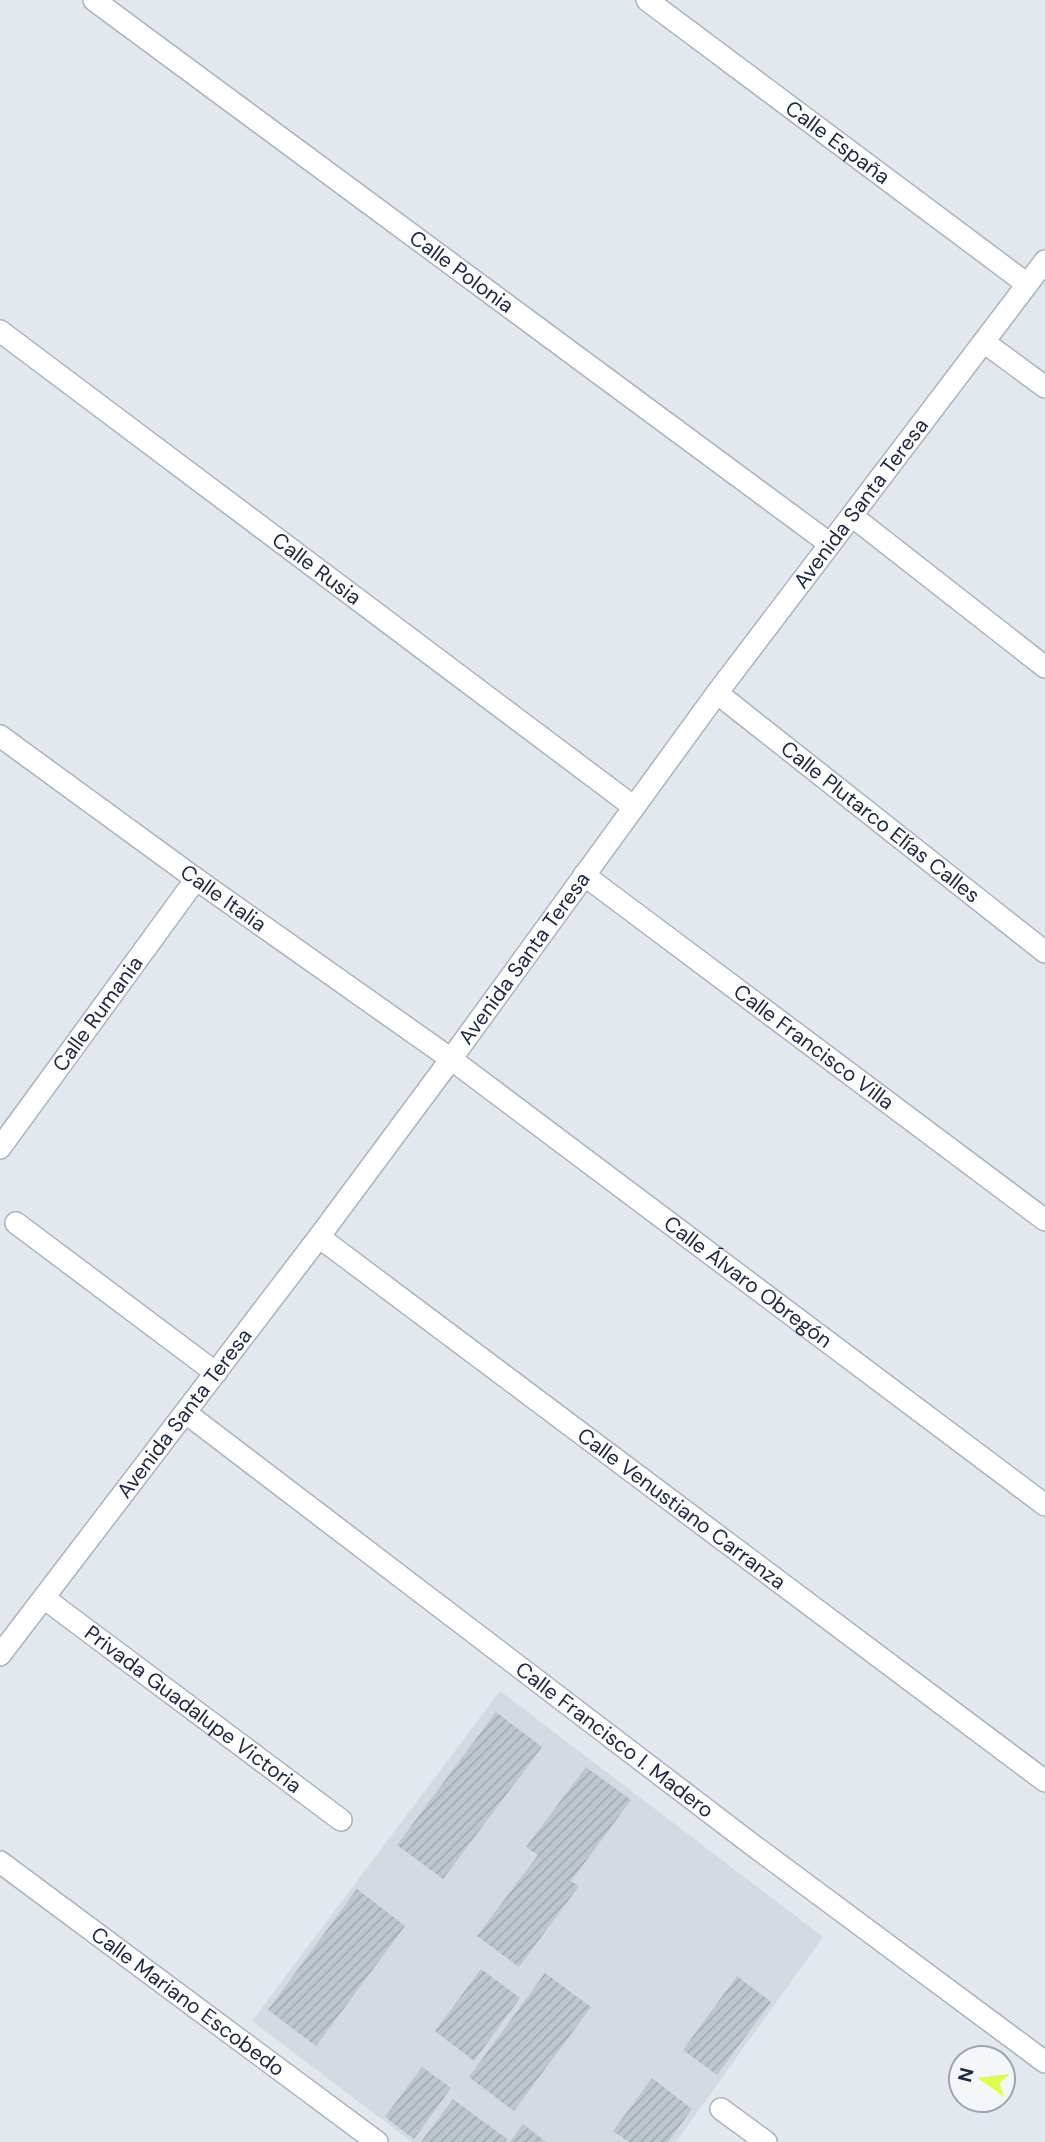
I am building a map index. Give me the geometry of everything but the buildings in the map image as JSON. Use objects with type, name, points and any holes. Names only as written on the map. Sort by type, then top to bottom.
[{"type":"street","name":"Calle Polonia","points":[[94,0],[830,544]]},
{"type":"street","name":"Calle España","points":[[647,0],[1027,284]]},
{"type":"street","name":"Avenida Santa Teresa","points":[[0,1655],[319,1237],[717,693],[1045,261]]},
{"type":"street","name":"Calle Rusia","points":[[0,331],[634,807]]},
{"type":"street","points":[[984,342],[1045,387]]},
{"type":"street","points":[[852,516],[1045,667]]},
{"type":"street","name":"Calle Plutarco Elías Calles","points":[[717,693],[1045,952]]},
{"type":"street","name":"Calle Italia","points":[[0,736],[451,1059]]},
{"type":"street","name":"Calle Francisco Villa","points":[[584,875],[1045,1220]]},
{"type":"street","name":"Calle Rumania","points":[[0,1148],[196,878]]},
{"type":"street","name":"Calle Álvaro Obregón","points":[[451,1059],[1045,1505]]},
{"type":"street","points":[[16,1223],[216,1373]]},
{"type":"street","name":"Calle Venustiano Carranza","points":[[319,1237],[1045,1781]]},
{"type":"street","name":"Calle Francisco I. Madero","points":[[186,1413],[750,1843],[1045,2062]]},
{"type":"street","name":"Privada Guadalupe Victoria","points":[[44,1598],[341,1819]]},
{"type":"street","name":"Calle Mariano Escobedo","points":[[0,1862],[377,2142]]},
{"type":"street","points":[[721,2109],[766,2142]]},
{"type":"shaded area","points":[[500,1691],[823,1937],[676,2142],[412,2142],[252,2021]]}]
